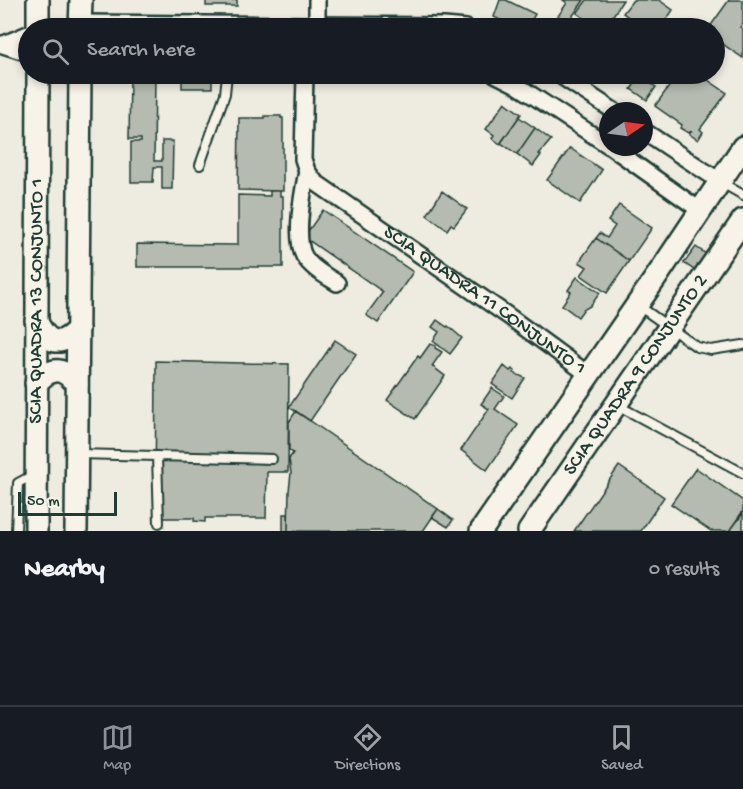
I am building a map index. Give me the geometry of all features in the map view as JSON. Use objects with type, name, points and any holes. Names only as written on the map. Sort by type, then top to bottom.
[{"type":"street","points":[[38,0],[38,18]]},
{"type":"street","points":[[80,18],[81,0]]},
{"type":"street","points":[[317,0],[317,18]]},
{"type":"street","points":[[2,44],[18,38]]},
{"type":"street","points":[[2,44],[18,50]]},
{"type":"street","name":"SCIA QUADRA 13 CONJUNTO 1","points":[[36,531],[38,84]]},
{"type":"street","points":[[76,531],[80,84]]},
{"type":"street","points":[[305,84],[303,159],[307,171],[300,240],[304,256],[311,265],[338,283]]},
{"type":"street","points":[[515,84],[599,139]]},
{"type":"street","points":[[573,84],[600,102]]},
{"type":"street","points":[[653,137],[720,182]]},
{"type":"street","points":[[589,375],[743,147]]},
{"type":"street","points":[[623,156],[701,211]]},
{"type":"street","name":"SCIA QUADRA 11 CONJUNTO 1","points":[[307,171],[315,182],[507,315],[589,375],[481,531]]},
{"type":"street","name":"SCIA QUADRA 9 CONJUNTO 2","points":[[529,531],[743,220]]},
{"type":"street","points":[[36,320],[49,340],[61,342],[69,339],[78,329]]},
{"type":"street","points":[[36,383],[45,374],[62,371],[77,384]]},
{"type":"lane","points":[[200,165],[225,94],[226,84]]},
{"type":"lane","points":[[720,182],[743,195]]},
{"type":"lane","points":[[638,305],[697,347],[711,350],[743,345]]},
{"type":"lane","points":[[616,404],[743,473]]},
{"type":"lane","points":[[77,454],[272,459]]},
{"type":"lane","points":[[158,456],[159,523]]},
{"type":"lane","points":[[16,531],[18,483],[36,474]]},
{"type":"building","points":[[206,0],[237,0],[237,6],[206,6]]},
{"type":"building","points":[[500,0],[506,0],[535,14],[533,18],[494,17]]},
{"type":"building","points":[[563,0],[584,0],[571,18],[557,18],[567,3]]},
{"type":"building","points":[[587,0],[623,0],[611,18],[584,18],[577,13]]},
{"type":"building","points":[[633,0],[659,0],[673,10],[668,18],[630,18],[623,13]]},
{"type":"building","points":[[729,0],[743,0],[743,23],[740,27],[743,29],[743,58],[725,46],[725,18],[716,18]]},
{"type":"building","points":[[130,84],[155,84],[154,161],[162,161],[162,141],[173,141],[172,189],[162,189],[162,167],[154,167],[153,182],[131,182],[131,142],[141,142],[141,139],[129,139]]},
{"type":"building","points":[[182,84],[212,84],[212,88],[182,88]]},
{"type":"building","points":[[635,84],[652,84],[656,87],[647,100],[631,89]]},
{"type":"building","points":[[671,84],[714,84],[727,93],[700,129],[703,132],[698,140],[689,134],[692,131],[688,133],[680,128],[682,125],[655,106]]},
{"type":"building","points":[[505,102],[521,114],[500,144],[486,129]]},
{"type":"building","points":[[265,116],[283,118],[283,191],[238,190],[239,118],[265,118]]},
{"type":"building","points":[[519,117],[535,128],[517,154],[501,143]]},
{"type":"building","points":[[535,128],[551,140],[539,154],[541,155],[533,166],[517,154]]},
{"type":"building","points":[[570,148],[602,170],[580,203],[547,180]]},
{"type":"building","points":[[270,191],[280,191],[280,196],[283,196],[283,267],[137,267],[137,244],[238,245],[238,195],[270,196]]},
{"type":"building","points":[[442,191],[467,209],[454,226],[451,224],[447,230],[427,215]]},
{"type":"building","points":[[619,205],[652,228],[629,261],[596,238],[600,233],[607,238],[615,226],[608,221]]},
{"type":"building","points":[[323,210],[413,272],[378,323],[366,315],[383,292],[304,237]]},
{"type":"building","points":[[596,238],[629,261],[607,293],[581,275],[587,267],[579,262]]},
{"type":"building","points":[[696,247],[706,254],[694,270],[684,263]]},
{"type":"building","points":[[577,277],[600,293],[578,317],[562,305]]},
{"type":"building","points":[[437,320],[462,338],[450,354],[433,341],[439,332],[432,327]]},
{"type":"building","points":[[335,340],[356,354],[310,421],[289,407]]},
{"type":"building","points":[[430,344],[442,352],[432,366],[445,376],[415,419],[387,400],[418,356],[420,358]]},
{"type":"building","points":[[156,361],[289,364],[288,472],[267,472],[266,518],[205,518],[205,522],[194,521],[194,518],[155,518]]},
{"type":"building","points":[[504,366],[525,378],[512,398],[492,384]]},
{"type":"building","points":[[492,388],[504,396],[495,409],[518,425],[487,470],[461,450],[489,409],[481,404]]},
{"type":"building","points":[[296,411],[438,509],[423,531],[288,531],[291,473],[289,459],[293,453],[289,450],[289,422]]},
{"type":"building","points":[[619,466],[664,497],[641,531],[574,531]]},
{"type":"building","points":[[696,468],[743,501],[743,511],[729,531],[711,531],[671,504]]},
{"type":"building","points":[[438,509],[453,520],[448,527],[432,517]]},
{"type":"building","points":[[743,513],[743,531],[730,531]]},
{"type":"building","points":[[283,514],[288,514],[288,531],[283,531]]}]
